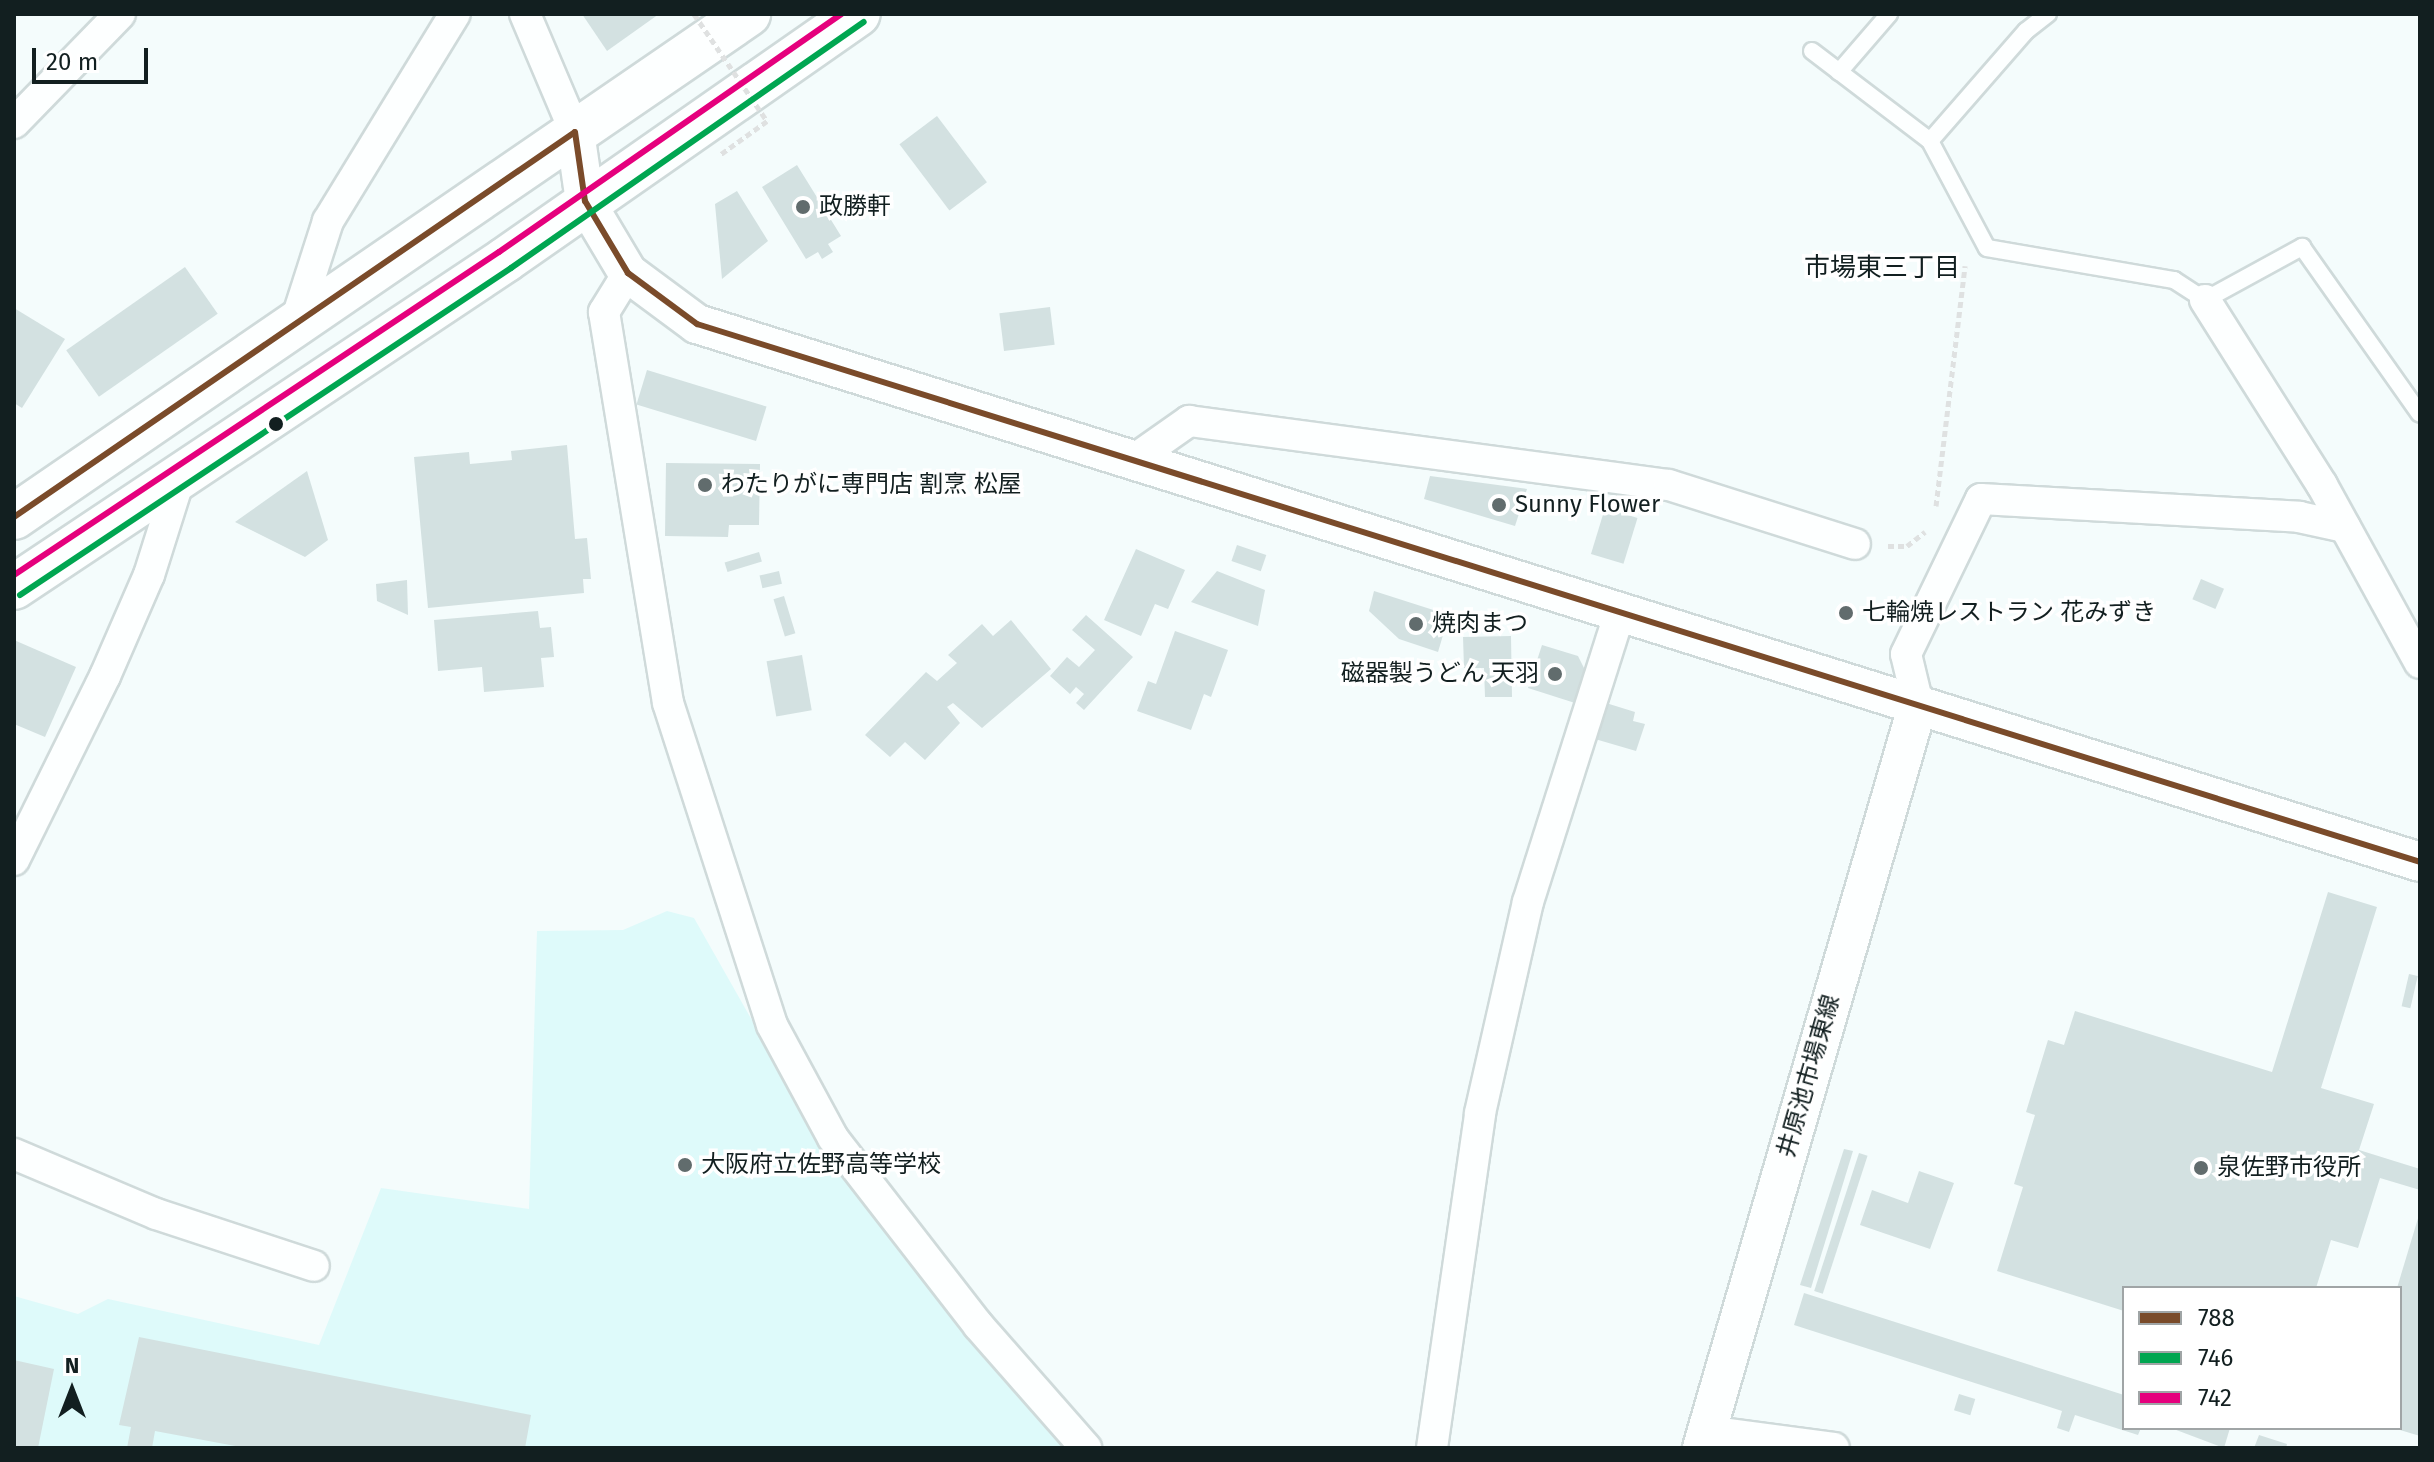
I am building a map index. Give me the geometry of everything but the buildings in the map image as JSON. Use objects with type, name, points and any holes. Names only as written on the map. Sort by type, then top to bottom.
[{"type":"highway","points":[[14,517],[748,14]]},
{"type":"highway","points":[[14,587],[178,483],[858,14]]},
{"type":"street","points":[[14,123],[120,14]]},
{"type":"street","points":[[295,324],[328,221],[455,14]]},
{"type":"street","points":[[525,14],[575,132],[585,201],[628,273],[697,324],[1619,615],[1918,704],[2420,862]]},
{"type":"street","points":[[628,273],[604,312],[668,703],[772,1025],[833,1138],[978,1325],[1086,1448]]},
{"type":"street","points":[[2205,300],[2345,527],[2420,663]]},
{"type":"street","points":[[1132,461],[1189,421],[1669,485],[1855,544]]},
{"type":"street","points":[[14,860],[110,664],[149,575],[178,483]]},
{"type":"street","points":[[1918,704],[1906,654],[1981,499],[2299,517],[2345,527]]},
{"type":"street","points":[[1432,1448],[1484,1098],[1528,902],[1619,615]]},
{"type":"street","name":"井原池市場東線","points":[[1704,1439],[1918,704]]},
{"type":"street","points":[[14,1154],[156,1214],[314,1266]]},
{"type":"street","points":[[1704,1439],[1834,1448]]},
{"type":"lane","points":[[1839,72],[1889,14]]},
{"type":"lane","points":[[1930,141],[2026,31],[2048,14]]},
{"type":"lane","points":[[1812,51],[1930,141],[1987,248],[2174,280],[2205,300],[2302,247],[2420,414]]},
{"type":"path","points":[[694,14],[767,121],[721,154]]},
{"type":"path","points":[[1936,508],[1966,256],[1984,241]]},
{"type":"path","points":[[1855,544],[1907,546],[1934,524]]},
{"type":"shaded area","name":"大阪府立佐野高等学校","points":[[667,911],[694,918],[821,1142],[1078,1448],[14,1448],[14,1296],[78,1314],[108,1299],[319,1345],[381,1188],[529,1209],[537,931],[623,930]]},
{"type":"transit line","name":"742","points":[[14,575],[499,252],[841,14]]},
{"type":"transit line","name":"746","points":[[20,595],[511,268],[864,22]]},
{"type":"transit line","name":"788","points":[[575,132],[585,201],[628,273],[697,324],[2420,862]]},
{"type":"transit line","name":"788","points":[[14,517],[575,132]]},
{"type":"place","name":"政勝軒","points":[[803,207]]},
{"type":"place","name":"わたりがに専門店 割烹 松屋","points":[[705,485]]},
{"type":"place","name":"Sunny Flower","points":[[1499,505]]},
{"type":"place","name":"七輪焼レストラン 花みずき","points":[[1846,613]]},
{"type":"place","name":"焼肉まつ","points":[[1416,624]]},
{"type":"place","name":"磁器製うどん 天羽","points":[[1555,674]]},
{"type":"place","name":"大阪府立佐野高等学校","points":[[685,1165]]},
{"type":"place","name":"泉佐野市役所","points":[[2201,1168]]},
{"type":"district","name":"市場東三丁目","points":[[1882,268]]}]
